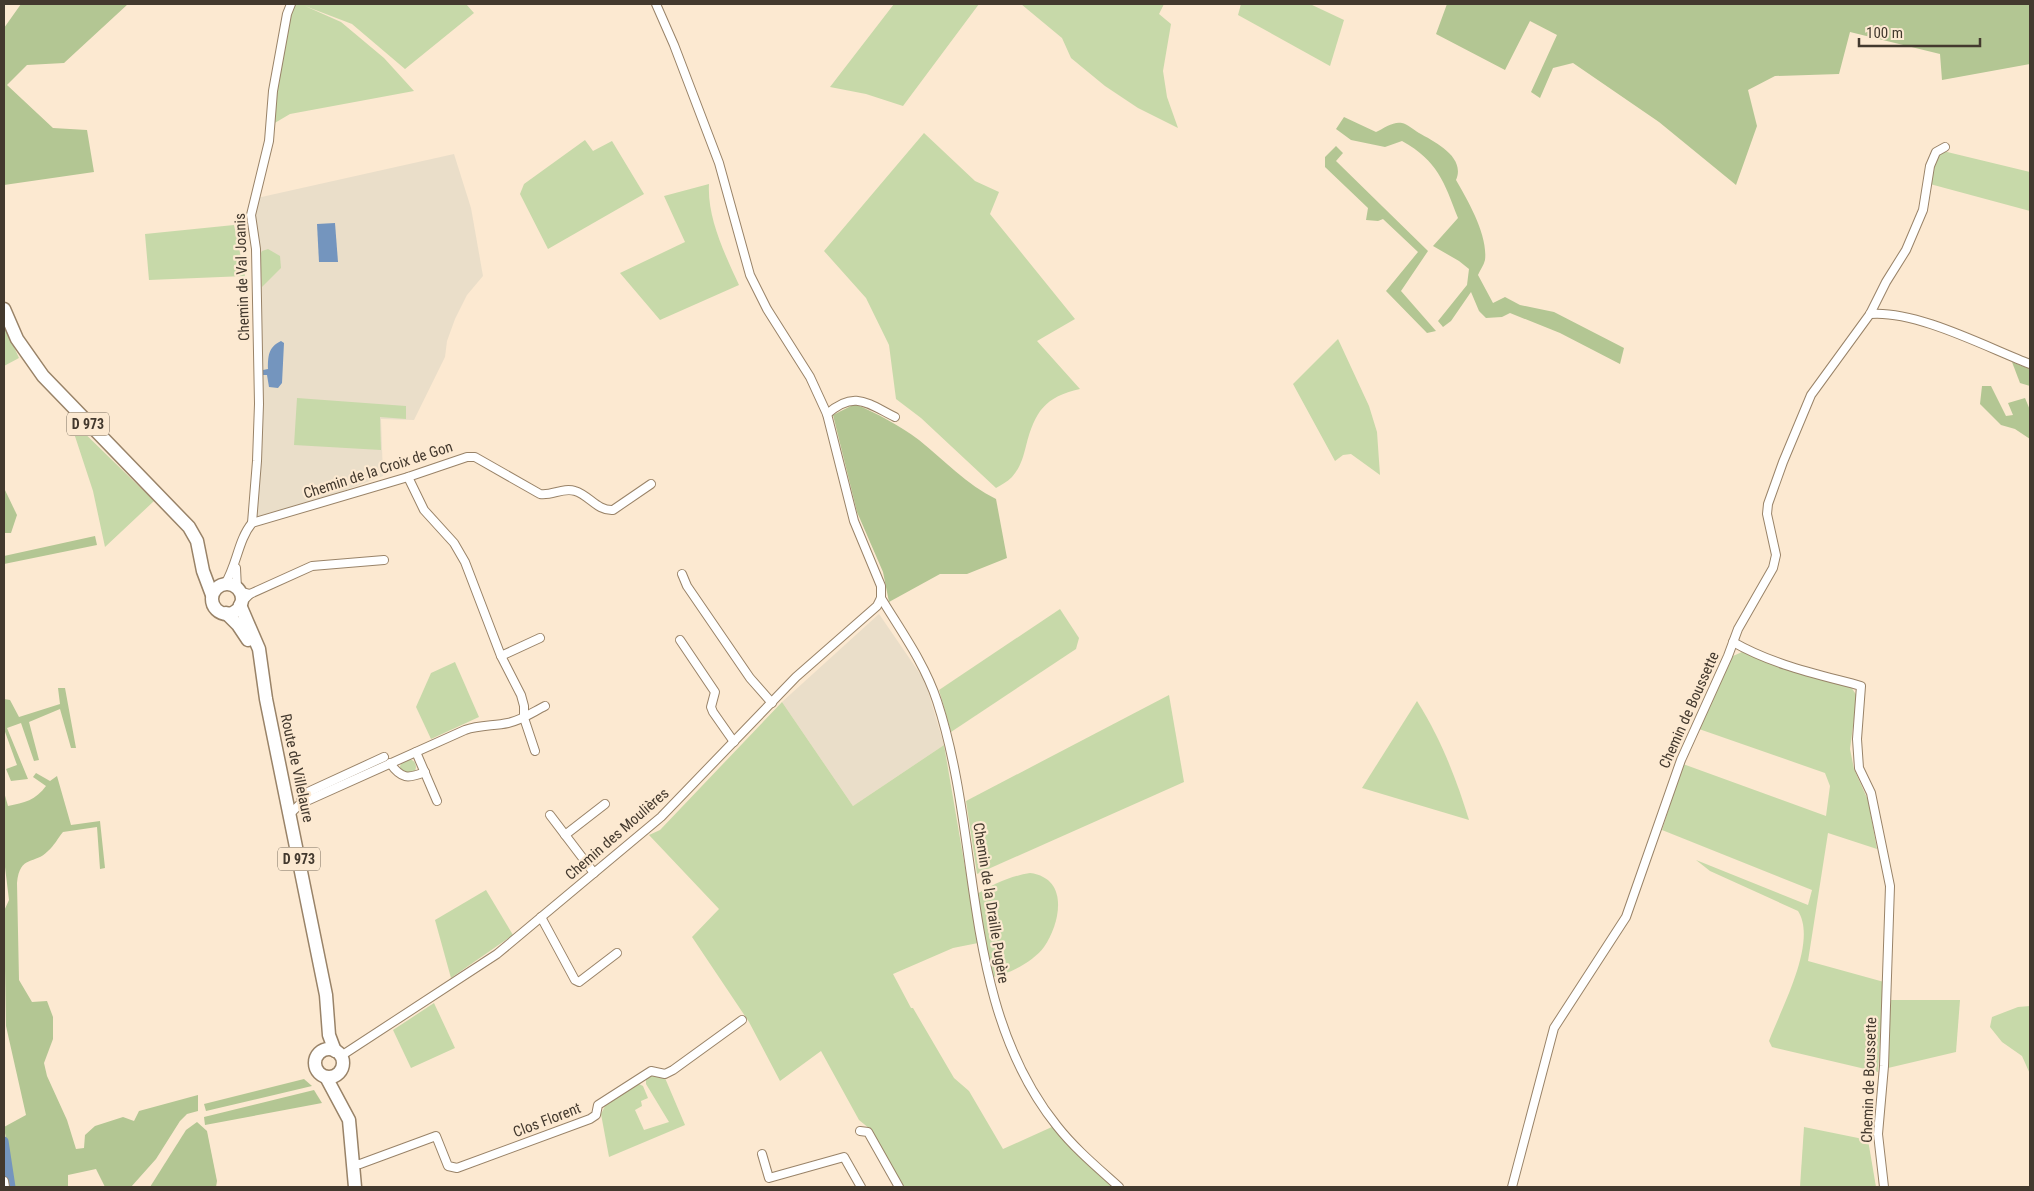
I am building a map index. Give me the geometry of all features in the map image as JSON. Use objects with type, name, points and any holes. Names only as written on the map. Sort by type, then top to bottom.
[{"type":"main road","name":"D 973","points":[[4,309],[17,339],[43,376],[189,527],[197,541],[202,565],[212,595]]},
{"type":"main road","points":[[202,565],[211,576],[225,584],[241,596],[234,611],[226,613],[217,609],[212,600],[212,595],[217,588],[225,584]]},
{"type":"main road","name":"Route de Villelaure","points":[[241,596],[259,649],[264,685],[326,995],[329,1035],[333,1052]]},
{"type":"main road","name":"Route de Villelaure","points":[[226,613],[247,637],[264,685]]},
{"type":"main road","points":[[333,1052],[343,1063],[332,1075],[319,1074],[315,1066],[316,1057],[333,1052]]},
{"type":"main road","points":[[332,1075],[351,1131],[355,1187]]},
{"type":"street","name":"Chemin de Val Joanis","points":[[252,523],[257,461],[258,399],[256,249],[251,215],[269,141],[274,90],[287,14],[291,4]]},
{"type":"street","name":"Chemin de la Draille Pugère","points":[[656,4],[719,163],[750,275],[767,308],[810,378],[828,414],[854,521],[881,586],[881,598],[918,658],[937,700],[957,777],[988,982],[1012,1051],[1032,1090],[1057,1126],[1119,1187]]},
{"type":"street","points":[[1733,642],[1744,618],[1773,568],[1776,555],[1767,514],[1768,504],[1797,427],[1818,383],[1870,314],[1917,226],[1923,210],[1924,189],[1930,166],[1936,152],[1945,147]]},
{"type":"street","points":[[1870,314],[1885,313],[1908,318],[2030,364]]},
{"type":"street","points":[[828,414],[844,401],[857,399],[895,417]]},
{"type":"street","name":"Chemin de la Croix de Gon","points":[[252,523],[408,477],[456,459],[475,457],[540,494],[546,495],[569,490],[577,491],[606,510],[613,510],[651,484]]},
{"type":"street","points":[[408,477],[424,510],[454,543],[465,562],[500,656],[521,695],[524,706],[524,718],[535,751]]},
{"type":"street","points":[[225,584],[237,561],[244,537],[252,523]]},
{"type":"street","points":[[237,561],[241,596],[312,566],[384,560]]},
{"type":"street","points":[[682,574],[687,586],[750,678],[772,703]]},
{"type":"street","name":"Chemin des Moulières","points":[[333,1052],[497,954],[661,817],[796,677],[877,606],[881,598]]},
{"type":"street","points":[[500,656],[540,638]]},
{"type":"street","points":[[680,640],[715,692],[711,707],[734,742]]},
{"type":"street","name":"Chemin de Boussette","points":[[1512,1187],[1554,1028],[1626,917],[1681,760],[1733,642],[1752,653],[1798,670],[1861,686],[1857,739],[1859,768],[1871,792],[1890,886],[1884,1066],[1878,1134],[1884,1187]]},
{"type":"street","points":[[290,814],[300,804],[477,726],[508,723],[524,718],[545,706]]},
{"type":"street","points":[[416,752],[438,801]]},
{"type":"street","points":[[301,798],[308,792],[384,757]]},
{"type":"street","points":[[390,763],[397,773],[404,778],[411,778],[425,772]]},
{"type":"street","points":[[287,799],[311,799]]},
{"type":"street","points":[[565,835],[605,804]]},
{"type":"street","points":[[550,815],[594,873]]},
{"type":"street","points":[[541,917],[575,980],[579,982],[617,953]]},
{"type":"street","name":"Clos Florent","points":[[354,1164],[360,1164],[436,1136],[448,1166],[457,1168],[590,1119],[596,1115],[598,1105],[651,1070],[665,1074],[742,1020]]},
{"type":"street","points":[[860,1131],[868,1132],[899,1187]]},
{"type":"street","points":[[762,1154],[769,1178],[844,1157],[861,1187]]},
{"type":"street","points":[[4,1181],[5,1187]]},
{"type":"shaded area","points":[[454,154],[471,208],[483,276],[467,295],[455,319],[447,341],[445,357],[414,420],[381,419],[383,476],[317,501],[253,518],[257,418],[253,219],[257,198]]},
{"type":"shaded area","points":[[879,614],[925,681],[944,745],[853,806],[782,702]]},
{"type":"green space","points":[[21,4],[128,4],[64,63],[27,65],[7,85],[53,128],[87,130],[94,172],[4,185],[4,28]]},
{"type":"green space","points":[[296,4],[466,4],[474,13],[405,69],[352,24],[305,6],[341,22],[384,58],[414,91],[290,114],[273,124],[282,45],[290,16]]},
{"type":"green space","points":[[894,4],[979,4],[903,106],[866,94],[830,87]]},
{"type":"green space","points":[[1021,4],[1164,4],[1159,14],[1171,24],[1163,71],[1167,97],[1178,128],[1138,108],[1105,86],[1071,58],[1062,38]]},
{"type":"green space","points":[[1241,4],[1310,4],[1344,20],[1330,66],[1238,15]]},
{"type":"green space","points":[[1447,4],[2030,4],[2030,64],[1942,80],[1940,54],[1850,32],[1839,74],[1775,76],[1748,90],[1757,126],[1736,185],[1659,122],[1573,63],[1553,68],[1540,98],[1531,92],[1557,35],[1530,21],[1505,70],[1436,34]]},
{"type":"green space","points":[[1344,117],[1376,132],[1392,124],[1404,124],[1447,151],[1457,164],[1456,180],[1480,229],[1485,250],[1485,260],[1478,275],[1493,303],[1505,297],[1520,305],[1554,312],[1624,348],[1620,364],[1560,333],[1510,313],[1502,317],[1486,318],[1479,311],[1471,292],[1451,321],[1443,327],[1438,321],[1467,285],[1469,269],[1433,246],[1458,218],[1444,183],[1424,156],[1402,141],[1385,147],[1351,140],[1336,129]]},
{"type":"green space","points":[[924,133],[975,181],[999,192],[990,214],[1075,319],[1037,341],[1080,389],[1058,396],[1043,407],[1033,423],[1022,459],[1015,474],[996,488],[921,418],[896,399],[889,345],[866,298],[824,251]]},
{"type":"green space","points":[[585,140],[593,151],[612,141],[644,194],[548,249],[520,194],[524,184]]},
{"type":"green space","points":[[1336,146],[1343,153],[1336,161],[1428,251],[1401,291],[1436,331],[1427,333],[1386,291],[1418,252],[1383,219],[1378,221],[1366,220],[1368,208],[1325,167],[1325,157]]},
{"type":"green space","points":[[1943,151],[2030,172],[2030,211],[1930,184],[1934,161]]},
{"type":"green space","points":[[709,184],[709,197],[714,223],[739,285],[660,320],[620,273],[685,242],[664,196]]},
{"type":"green space","points":[[234,225],[245,276],[149,280],[145,234]]},
{"type":"green space","points":[[268,249],[280,256],[281,268],[262,287],[260,255],[262,251]]},
{"type":"green space","points":[[4,325],[19,358],[4,366]]},
{"type":"green space","points":[[1338,339],[1369,406],[1377,432],[1380,475],[1351,454],[1343,455],[1335,461],[1293,384]]},
{"type":"green space","points":[[2012,362],[2030,369],[2030,386],[2020,383]]},
{"type":"green space","points":[[1982,386],[1991,386],[2006,416],[2013,415],[2008,403],[2025,398],[2030,410],[2030,439],[2015,429],[2001,425],[1980,404]]},
{"type":"green space","points":[[297,398],[406,406],[406,419],[380,417],[381,450],[294,445]]},
{"type":"green space","points":[[855,404],[888,420],[911,435],[975,487],[996,499],[1007,558],[967,574],[940,574],[889,602],[883,572],[857,512],[833,415]]},
{"type":"green space","points":[[69,418],[154,501],[105,547],[93,491]]},
{"type":"green space","points":[[4,488],[17,515],[11,533],[4,533]]},
{"type":"green space","points":[[95,536],[97,545],[4,564],[4,556]]},
{"type":"green space","points":[[1060,609],[1079,638],[1076,649],[951,732],[939,690]]},
{"type":"green space","points":[[1742,652],[1794,671],[1821,679],[1849,684],[1857,696],[1850,749],[1854,769],[1868,800],[1877,849],[1828,833],[1808,961],[1884,982],[1878,1072],[1772,1047],[1769,1041],[1789,994],[1801,957],[1804,940],[1803,924],[1798,911],[1710,871],[1696,860],[1808,905],[1812,890],[1662,830],[1683,764],[1826,816],[1830,786],[1825,773],[1699,729],[1733,656]]},
{"type":"green space","points":[[455,662],[479,717],[431,739],[416,707],[431,673]]},
{"type":"green space","points":[[58,688],[65,688],[76,748],[71,748],[60,709],[29,722],[39,760],[34,761],[21,723],[7,728],[28,779],[11,781],[6,769],[17,765],[4,729],[4,699],[10,700],[19,717],[60,704]]},
{"type":"green space","points":[[1169,695],[1184,782],[977,874],[966,801]]},
{"type":"green space","points":[[1417,701],[1447,759],[1469,820],[1362,788]]},
{"type":"green space","points":[[782,702],[853,806],[944,745],[978,943],[953,948],[893,974],[911,1008],[913,1008],[954,1078],[969,1091],[1003,1149],[1054,1126],[1100,1176],[1115,1187],[902,1187],[870,1129],[859,1120],[821,1051],[780,1081],[749,1022],[692,937],[719,909],[649,835],[660,830]]},
{"type":"green space","points":[[408,759],[416,767],[408,775],[400,767]]},
{"type":"green space","points":[[36,773],[50,781],[57,776],[71,825],[100,821],[105,868],[100,869],[97,827],[63,832],[52,847],[43,855],[29,861],[21,868],[17,883],[19,980],[32,1002],[47,1001],[53,1017],[53,1039],[44,1063],[47,1076],[67,1120],[76,1149],[84,1148],[85,1135],[95,1126],[123,1117],[134,1121],[139,1111],[198,1095],[198,1111],[187,1114],[180,1121],[156,1159],[131,1187],[105,1187],[96,1169],[68,1175],[68,1187],[14,1187],[4,1127],[26,1115],[6,1026],[4,911],[9,900],[4,859],[4,792],[8,806],[34,798],[46,786],[33,777]]},
{"type":"green space","points":[[1030,873],[1042,877],[1051,883],[1056,892],[1058,902],[1057,914],[1050,937],[1040,952],[1027,962],[1013,970],[991,977],[977,894],[1002,881]]},
{"type":"green space","points":[[486,890],[513,935],[451,978],[435,920]]},
{"type":"green space","points":[[1890,1000],[1960,1000],[1956,1052],[1888,1068]]},
{"type":"green space","points":[[434,1003],[455,1048],[411,1068],[393,1030]]},
{"type":"green space","points":[[2030,1006],[2030,1074],[2022,1056],[2002,1042],[1990,1027],[1992,1017],[2018,1007]]},
{"type":"green space","points":[[653,1074],[665,1078],[685,1125],[609,1157],[601,1114],[605,1106],[639,1084],[643,1086],[648,1098],[641,1101],[642,1106],[635,1110],[644,1130],[669,1122],[646,1084],[646,1079]]},
{"type":"green space","points":[[304,1079],[312,1086],[206,1111],[204,1104]]},
{"type":"green space","points":[[314,1090],[322,1103],[205,1125],[204,1117]]},
{"type":"green space","points":[[197,1122],[207,1131],[217,1181],[216,1187],[150,1187],[186,1130]]},
{"type":"green space","points":[[1804,1127],[1868,1140],[1876,1187],[1800,1187]]},
{"type":"water","points":[[335,223],[338,262],[319,262],[317,224]]},
{"type":"water","points":[[281,341],[284,343],[282,383],[278,388],[269,387],[267,375],[263,375],[263,370],[268,369],[271,349]]},
{"type":"waterway","points":[[4,1141],[11,1187]]}]
